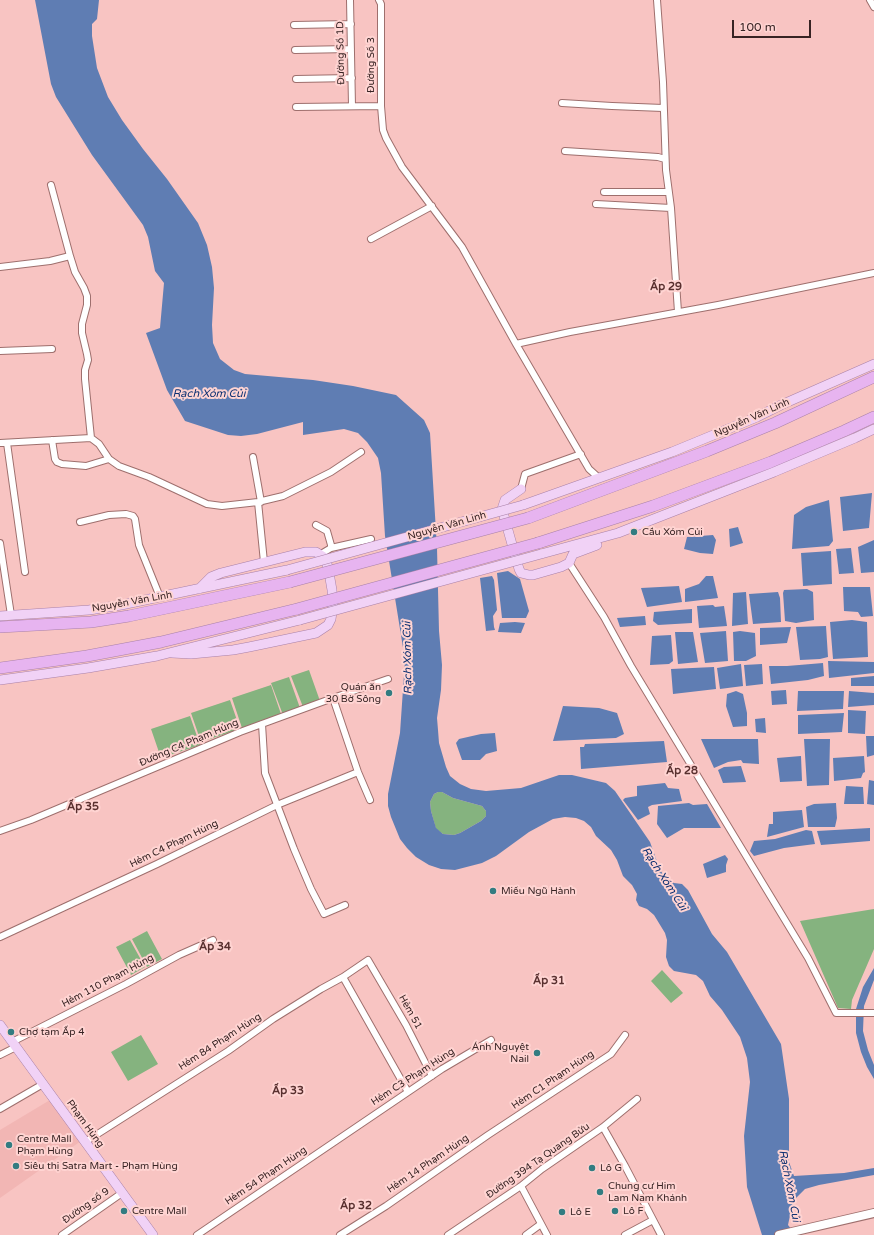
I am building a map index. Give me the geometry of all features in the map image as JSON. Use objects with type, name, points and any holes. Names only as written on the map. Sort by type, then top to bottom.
[{"type":"highway","name":"Nguyễn Văn Linh","points":[[0,627],[91,622],[129,616],[290,582],[528,518],[640,477],[749,434],[874,377]]},
{"type":"highway","points":[[0,668],[87,656],[161,642],[297,609],[538,543],[653,506],[771,462],[874,417]]},
{"type":"main road","name":"Nguyễn Văn Linh","points":[[0,616],[89,610],[199,589],[287,570],[523,505],[672,452],[756,418],[874,364]]},
{"type":"main road","points":[[0,680],[88,668],[172,653],[300,620],[618,533],[774,472],[874,428]]},
{"type":"main road","points":[[521,489],[505,500],[502,509],[518,569],[524,574],[533,575],[570,564],[573,554],[616,538],[618,533]]},
{"type":"main road","points":[[172,653],[191,654],[233,650],[316,633],[328,625],[331,619],[333,605],[328,567],[324,557],[321,554],[310,551],[215,574],[199,589]]},
{"type":"main road","name":"Phạm Hùng","points":[[0,1025],[150,1234]]},
{"type":"main road","points":[[779,1235],[872,1216]]},
{"type":"main road","points":[[802,1235],[872,1216]]},
{"type":"street","name":"Đường Số 1D","points":[[350,0],[352,106]]},
{"type":"street","name":"Đường Số 3","points":[[379,0],[381,4],[383,130],[388,143],[402,167],[432,206]]},
{"type":"street","points":[[657,0],[663,82],[665,159],[671,208],[678,312]]},
{"type":"street","points":[[870,0],[874,7]]},
{"type":"street","points":[[294,25],[351,24]]},
{"type":"street","points":[[295,50],[352,49]]},
{"type":"street","points":[[296,79],[352,78]]},
{"type":"street","points":[[562,103],[663,108]]},
{"type":"street","points":[[296,107],[382,106]]},
{"type":"street","points":[[565,151],[658,157],[665,159]]},
{"type":"street","points":[[51,185],[70,256],[87,296],[86,311],[82,324],[82,333],[88,360],[85,370],[85,379],[90,438]]},
{"type":"street","points":[[604,192],[668,192]]},
{"type":"street","points":[[596,204],[671,208]]},
{"type":"street","points":[[371,240],[432,206],[462,247],[580,454],[589,469],[599,478]]},
{"type":"street","points":[[0,267],[50,261],[70,256]]},
{"type":"street","points":[[516,344],[570,332],[874,273]]},
{"type":"street","points":[[0,351],[52,349]]},
{"type":"street","points":[[25,572],[3,443],[90,438],[99,444],[109,459],[119,466],[150,477],[207,504],[222,506],[260,502],[283,496],[331,472],[361,452]]},
{"type":"street","points":[[52,440],[55,459],[57,462],[62,464],[86,466],[109,459]]},
{"type":"street","points":[[521,489],[525,474],[580,454]]},
{"type":"street","points":[[253,457],[260,502],[264,562]]},
{"type":"street","points":[[586,483],[589,469]]},
{"type":"street","points":[[80,522],[109,515],[126,514],[133,516],[139,545],[160,597]]},
{"type":"street","points":[[316,525],[328,531],[331,548]]},
{"type":"street","points":[[321,554],[331,548],[371,539]]},
{"type":"street","points":[[0,543],[11,615]]},
{"type":"street","points":[[570,564],[604,617],[631,666],[808,958],[836,1013],[871,1013]]},
{"type":"street","name":"Đường C4 Phạm Hủng","points":[[0,831],[31,820],[262,724],[388,679]]},
{"type":"street","points":[[333,698],[358,772],[370,800]]},
{"type":"street","points":[[262,724],[265,773],[298,860],[324,914],[345,905]]},
{"type":"street","name":"Hẻm C4 Phạm Hùng","points":[[0,937],[157,864],[277,805],[358,772]]},
{"type":"street","name":"Hẻm 110 Phạm Hùng","points":[[0,1055],[14,1044],[119,987],[179,955],[213,940]]},
{"type":"street","name":"Hẻm 84 Phạm Hùng","points":[[85,1142],[368,960]]},
{"type":"street","name":"Hẻm 51","points":[[368,960],[406,1025],[432,1076]]},
{"type":"street","points":[[343,977],[408,1092]]},
{"type":"street","name":"Hẻm C1 Phạm Hùng","points":[[488,1136],[610,1054],[625,1035]]},
{"type":"street","name":"Hẻm C3 Phạm Hùng","points":[[346,1134],[432,1076],[491,1040]]},
{"type":"street","points":[[0,1108],[43,1084]]},
{"type":"street","name":"Đường 394 Tạ Quang Bửu","points":[[448,1235],[521,1186],[542,1169],[603,1127],[637,1099]]},
{"type":"street","points":[[603,1127],[661,1235]]},
{"type":"street","name":"Hẻm 54 Phạm Hùng","points":[[197,1235],[346,1134]]},
{"type":"street","name":"Hẻm 14 Phạm Hùng","points":[[340,1235],[386,1206],[488,1136]]},
{"type":"street","points":[[521,1186],[547,1235]]},
{"type":"street","name":"Đường số 9","points":[[62,1235],[122,1193]]},
{"type":"street","points":[[625,1235],[653,1220]]},
{"type":"street","points":[[526,1235],[541,1224]]},
{"type":"shaded area","points":[[50,1100],[81,1141],[0,1198],[0,1130]]},
{"type":"green space","points":[[309,670],[320,701],[303,707],[291,676]]},
{"type":"green space","points":[[289,677],[300,708],[283,715],[271,683]]},
{"type":"green space","points":[[271,685],[281,714],[242,728],[232,698]]},
{"type":"green space","points":[[230,700],[240,729],[201,742],[191,713]]},
{"type":"green space","points":[[190,716],[200,745],[161,758],[151,729]]},
{"type":"green space","points":[[442,792],[453,798],[482,806],[486,811],[486,816],[481,821],[460,833],[454,835],[443,834],[436,829],[431,811],[430,802],[434,794]]},
{"type":"green space","points":[[874,909],[874,949],[852,1000],[851,1009],[838,1008],[800,921]]},
{"type":"green space","points":[[147,931],[162,959],[147,967],[132,939]]},
{"type":"green space","points":[[130,940],[145,967],[131,975],[116,947]]},
{"type":"green space","points":[[662,970],[683,993],[671,1003],[651,981]]},
{"type":"green space","points":[[141,1035],[158,1064],[128,1081],[111,1052]]},
{"type":"water","name":"Rạch Xóm Củi","points":[[35,0],[99,0],[97,19],[92,24],[92,36],[97,68],[108,97],[122,120],[198,223],[207,245],[212,267],[214,288],[212,325],[213,343],[220,359],[234,370],[245,374],[313,380],[353,386],[396,395],[424,420],[430,433],[437,548],[439,631],[442,665],[441,690],[437,718],[439,743],[450,776],[460,784],[471,789],[486,791],[521,788],[559,775],[572,775],[606,783],[615,791],[650,842],[660,870],[666,878],[674,883],[682,884],[688,890],[712,934],[727,952],[781,1044],[789,1099],[789,1162],[794,1176],[844,1173],[874,1168],[874,1175],[805,1189],[793,1201],[788,1225],[796,1235],[762,1235],[747,1187],[744,1136],[750,1082],[747,1058],[740,1037],[722,1010],[710,996],[703,981],[696,975],[674,971],[669,966],[666,957],[667,940],[665,933],[654,915],[647,909],[639,906],[636,900],[637,894],[632,885],[623,876],[617,860],[611,850],[596,836],[591,827],[584,821],[576,818],[565,817],[553,819],[529,832],[496,856],[482,863],[455,870],[441,869],[429,865],[416,857],[400,839],[388,806],[388,794],[400,733],[405,660],[385,536],[381,473],[378,458],[367,442],[358,433],[344,429],[303,435],[303,422],[257,434],[241,436],[228,435],[185,421],[167,390],[146,333],[160,328],[164,283],[155,271],[148,237],[143,225],[92,155],[56,97],[51,84]],"holes":[[[442,792],[453,798],[482,806],[486,811],[486,816],[481,821],[460,833],[454,835],[443,834],[436,828],[430,802],[434,794]]]},
{"type":"water","points":[[872,493],[869,528],[843,531],[840,497]]},
{"type":"water","points":[[829,500],[833,541],[829,546],[792,549],[794,515],[806,507]]},
{"type":"water","points":[[738,527],[743,543],[730,547],[729,529]]},
{"type":"water","points":[[713,535],[716,540],[713,554],[700,553],[684,549],[687,537]]},
{"type":"water","points":[[874,540],[874,572],[861,573],[858,547]]},
{"type":"water","points":[[851,548],[854,573],[839,574],[836,549]]},
{"type":"water","points":[[831,551],[832,584],[803,586],[801,553]]},
{"type":"water","points":[[508,571],[520,579],[529,611],[526,618],[502,618],[497,573]]},
{"type":"water","points":[[492,576],[494,580],[497,610],[493,616],[495,630],[486,631],[480,578]]},
{"type":"water","points":[[706,576],[713,576],[718,598],[685,602],[685,589],[699,584]]},
{"type":"water","points":[[679,586],[682,602],[647,607],[641,588]]},
{"type":"water","points":[[843,587],[870,587],[873,616],[861,617],[858,612],[844,611]]},
{"type":"water","points":[[807,589],[813,592],[814,620],[796,623],[785,621],[784,590]]},
{"type":"water","points":[[746,592],[748,624],[732,626],[733,593]]},
{"type":"water","points":[[778,592],[780,598],[781,622],[753,624],[749,594]]},
{"type":"water","points":[[713,605],[715,607],[724,606],[727,626],[699,628],[697,606]]},
{"type":"water","points":[[692,609],[692,623],[658,625],[653,621],[654,612]]},
{"type":"water","points":[[645,616],[646,625],[620,627],[617,618]]},
{"type":"water","points":[[852,620],[867,622],[868,657],[833,659],[830,622]]},
{"type":"water","points":[[500,623],[525,623],[521,633],[498,632]]},
{"type":"water","points":[[826,626],[828,657],[800,660],[796,627]]},
{"type":"water","points":[[791,627],[787,643],[760,645],[760,628]]},
{"type":"water","points":[[726,631],[728,661],[705,663],[700,633]]},
{"type":"water","points":[[740,631],[755,633],[756,656],[746,661],[734,661],[733,632]]},
{"type":"water","points":[[675,632],[693,632],[698,662],[678,664]]},
{"type":"water","points":[[671,635],[673,661],[669,664],[650,665],[652,636]]},
{"type":"water","points":[[828,661],[874,662],[874,673],[829,678]]},
{"type":"water","points":[[823,663],[824,676],[808,680],[771,684],[769,666]]},
{"type":"water","points":[[741,664],[743,686],[720,689],[717,668]]},
{"type":"water","points":[[762,664],[763,684],[746,686],[744,665]]},
{"type":"water","points":[[714,667],[716,689],[673,694],[671,669]]},
{"type":"water","points":[[874,676],[874,686],[851,686],[851,678]]},
{"type":"water","points":[[786,690],[787,704],[772,705],[771,691]]},
{"type":"water","points":[[736,691],[743,694],[747,713],[747,726],[733,727],[726,706],[727,694]]},
{"type":"water","points":[[798,691],[844,691],[843,709],[797,711]]},
{"type":"water","points":[[849,691],[874,693],[874,705],[848,707]]},
{"type":"water","points":[[563,706],[599,708],[617,713],[624,734],[616,738],[553,741]]},
{"type":"water","points":[[848,710],[866,711],[865,734],[848,733]]},
{"type":"water","points":[[844,713],[842,732],[798,734],[798,715]]},
{"type":"water","points":[[765,718],[766,733],[756,732],[755,719]]},
{"type":"water","points":[[495,733],[497,751],[486,754],[480,760],[462,760],[456,743],[459,739],[481,734]]},
{"type":"water","points":[[866,736],[874,736],[874,755],[867,757]]},
{"type":"water","points":[[701,739],[758,739],[759,764],[743,763],[741,760],[728,762],[714,768]]},
{"type":"water","points":[[804,739],[830,739],[829,785],[807,786]]},
{"type":"water","points":[[664,741],[667,762],[581,769],[580,747],[584,747],[585,744]]},
{"type":"water","points":[[801,756],[802,781],[780,782],[777,758]]},
{"type":"water","points":[[864,756],[865,772],[861,778],[834,781],[833,758]]},
{"type":"water","points":[[741,766],[746,782],[723,783],[718,770],[724,767]]},
{"type":"water","points":[[869,780],[874,781],[874,805],[867,804]]},
{"type":"water","points":[[665,783],[668,788],[679,789],[682,801],[652,805],[648,807],[650,814],[638,820],[623,800],[625,798],[637,796],[637,786]]},
{"type":"water","points":[[846,786],[863,787],[864,804],[844,804]]},
{"type":"water","points":[[689,803],[693,805],[707,804],[721,828],[684,828],[667,838],[657,824],[658,806]]},
{"type":"water","points":[[836,803],[837,818],[835,827],[808,827],[806,807],[814,804]]},
{"type":"water","points":[[802,810],[804,827],[767,837],[769,824],[773,824],[773,812]]},
{"type":"water","points":[[870,828],[870,841],[821,845],[817,831]]},
{"type":"water","points":[[806,830],[812,831],[815,844],[784,848],[754,856],[750,851],[754,841],[775,839]]},
{"type":"water","points":[[725,855],[728,859],[726,872],[707,878],[703,864]]},
{"type":"water","points":[[874,968],[874,980],[864,1006],[863,1031],[874,1065],[874,1079],[861,1052],[856,1033],[856,1009],[863,987]]},
{"type":"place","name":"Cầu Xóm Củi","points":[[634,532]]},
{"type":"place","name":"Quán ăn 30 Bờ Sông","points":[[389,693]]},
{"type":"place","name":"Miếu Ngũ Hành","points":[[493,891]]},
{"type":"place","name":"Chợ tạm Ấp 4","points":[[11,1032]]},
{"type":"place","name":"Ánh Nguyệt Nail","points":[[537,1053]]},
{"type":"place","name":"Centre Mall Phạm Hùng","points":[[9,1145]]},
{"type":"place","name":"Siêu thị Satra Mart - Phạm Hùng","points":[[16,1166]]},
{"type":"place","name":"Lô G","points":[[592,1168]]},
{"type":"place","name":"Chung cư Him Lam Nam Khánh","points":[[600,1192]]},
{"type":"place","name":"Centre Mall","points":[[124,1211]]},
{"type":"place","name":"Lô F","points":[[615,1211]]},
{"type":"place","name":"Lô E","points":[[562,1212]]},
{"type":"district","name":"Ấp 29","points":[[666,287]]},
{"type":"district","name":"Ấp 28","points":[[682,771]]},
{"type":"district","name":"Ấp 35","points":[[83,807]]},
{"type":"district","name":"Ấp 34","points":[[215,947]]},
{"type":"district","name":"Ấp 31","points":[[549,981]]},
{"type":"district","name":"Ấp 33","points":[[288,1091]]},
{"type":"district","name":"Ấp 32","points":[[356,1206]]}]
